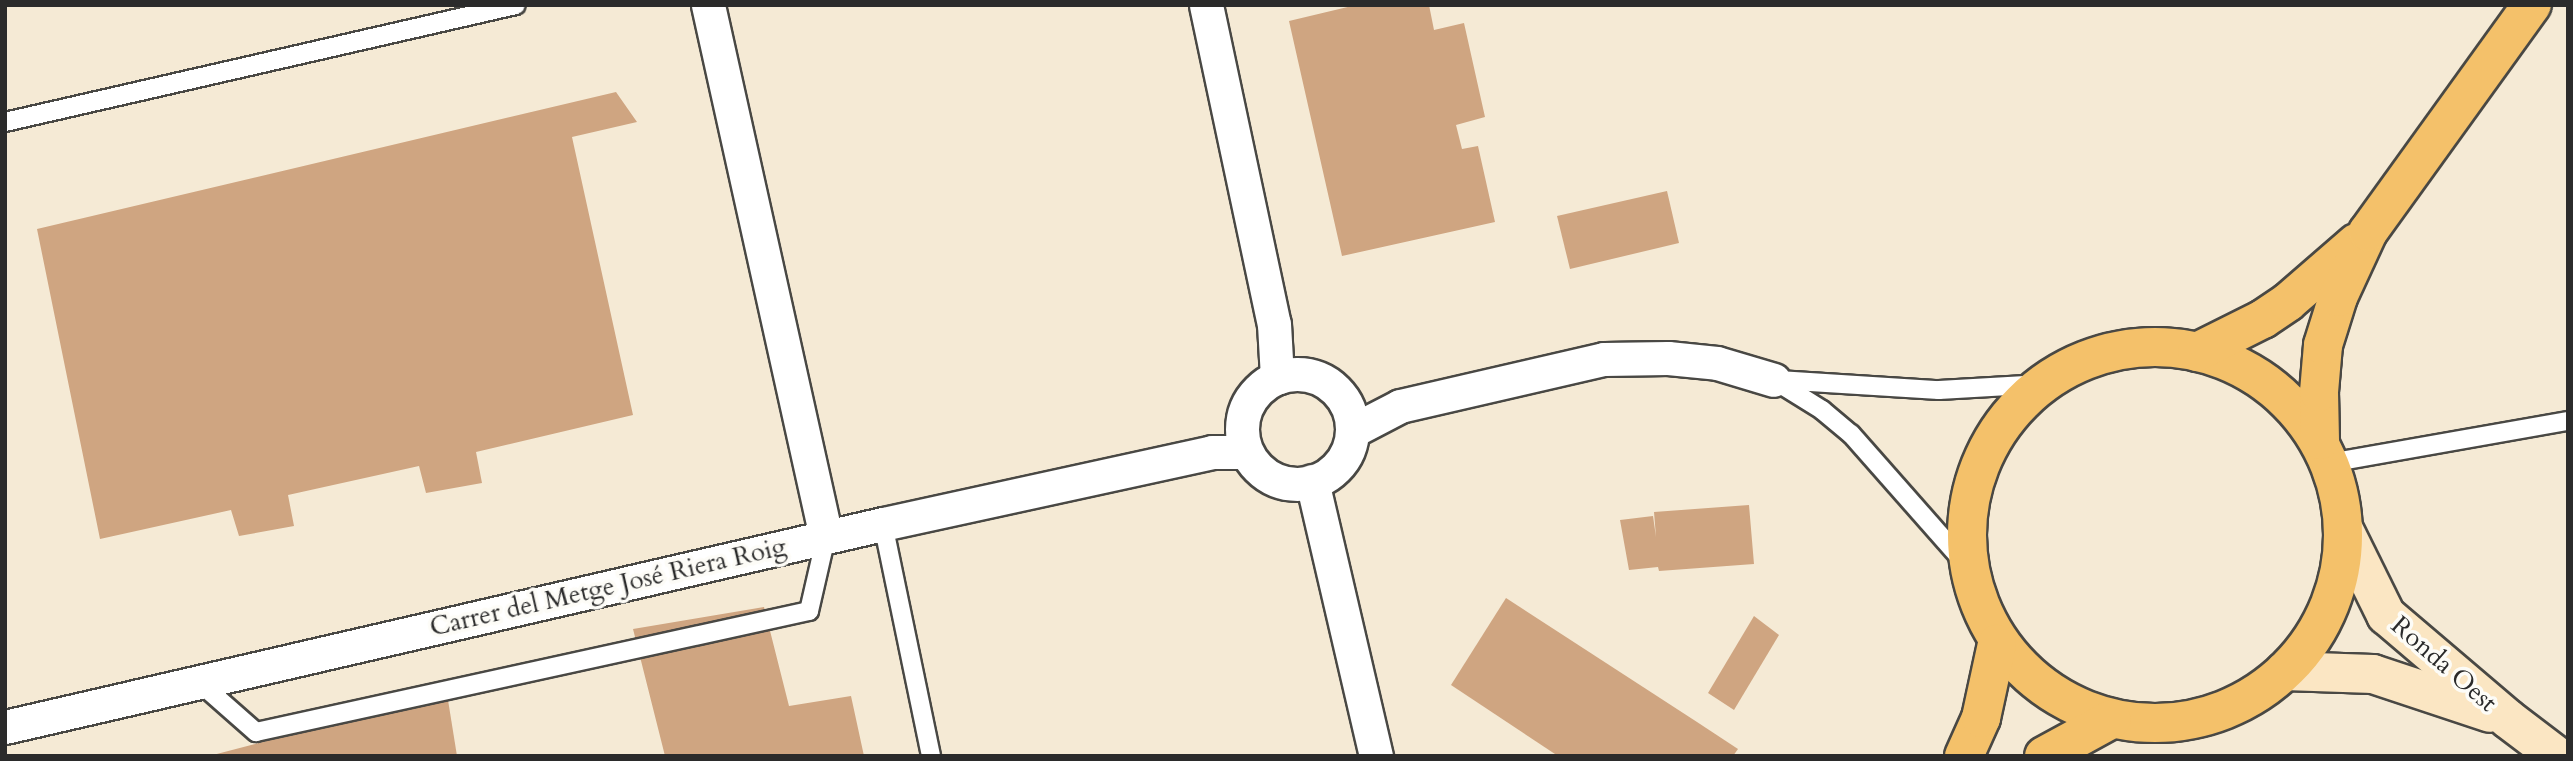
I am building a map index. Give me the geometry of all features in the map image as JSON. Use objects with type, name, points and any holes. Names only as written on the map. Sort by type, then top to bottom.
[{"type":"main road","points":[[2324,452],[2290,401],[2251,372],[2197,352],[2149,346],[2121,349],[2069,366],[2043,384],[2002,427],[1976,481],[1969,544],[1971,570],[1997,644],[2022,672],[2046,690],[2076,707],[2112,719],[2175,720],[2235,704],[2285,671],[2318,630],[2338,583],[2345,532],[2324,452],[2319,392],[2323,345],[2338,297],[2368,232],[2532,5]]},
{"type":"main road","points":[[2197,352],[2263,319],[2288,302],[2368,232]]},
{"type":"main road","name":"Ronda Oest","points":[[2345,532],[2386,615],[2508,719],[2557,756]]},
{"type":"main road","points":[[1964,756],[1980,718],[1997,644]]},
{"type":"main road","name":"Ronda Oest","points":[[2285,671],[2374,674],[2508,719]]},
{"type":"main road","points":[[2044,756],[2112,719]]},
{"type":"street","points":[[708,5],[826,537]]},
{"type":"street","points":[[1206,5],[1285,376]]},
{"type":"street","points":[[1348,417],[1604,359],[1668,358],[1717,363],[1774,380]]},
{"type":"street","points":[[1285,376],[1312,376],[1328,383],[1348,417],[1348,449],[1338,465],[1312,481],[1288,483],[1271,477],[1257,466],[1244,443],[1243,416],[1250,400],[1261,387],[1285,376]]},
{"type":"street","name":"Carrer del Metge José Riera Roig","points":[[5,727],[1244,443]]},
{"type":"street","points":[[1312,481],[1376,756]]},
{"type":"lane","points":[[5,122],[516,5]]},
{"type":"lane","points":[[1774,380],[1939,390],[2043,384]]},
{"type":"lane","points":[[1774,380],[1822,411],[1851,434],[1971,570]]},
{"type":"lane","points":[[2324,452],[2568,421]]},
{"type":"lane","points":[[883,524],[931,756]]},
{"type":"lane","points":[[199,682],[256,732],[809,611],[826,537]]},
{"type":"building","points":[[1356,5],[1429,5],[1434,30],[1464,23],[1485,117],[1456,125],[1462,149],[1478,146],[1495,222],[1342,256],[1289,21]]},
{"type":"building","points":[[616,92],[637,122],[572,137],[633,415],[476,452],[482,483],[426,493],[419,466],[288,495],[294,526],[239,536],[231,510],[100,539],[37,229]]},
{"type":"building","points":[[1667,191],[1679,243],[1570,269],[1557,216]]},
{"type":"building","points":[[1749,505],[1754,564],[1659,571],[1658,567],[1629,570],[1620,520],[1653,516],[1656,537],[1654,512]]},
{"type":"building","points":[[1506,598],[1738,749],[1733,756],[1558,756],[1451,685]]},
{"type":"building","points":[[764,607],[789,706],[851,696],[864,756],[665,756],[633,629]]},
{"type":"building","points":[[1754,616],[1779,635],[1734,710],[1708,693]]},
{"type":"building","points":[[448,700],[457,756],[209,756],[374,713]]}]
